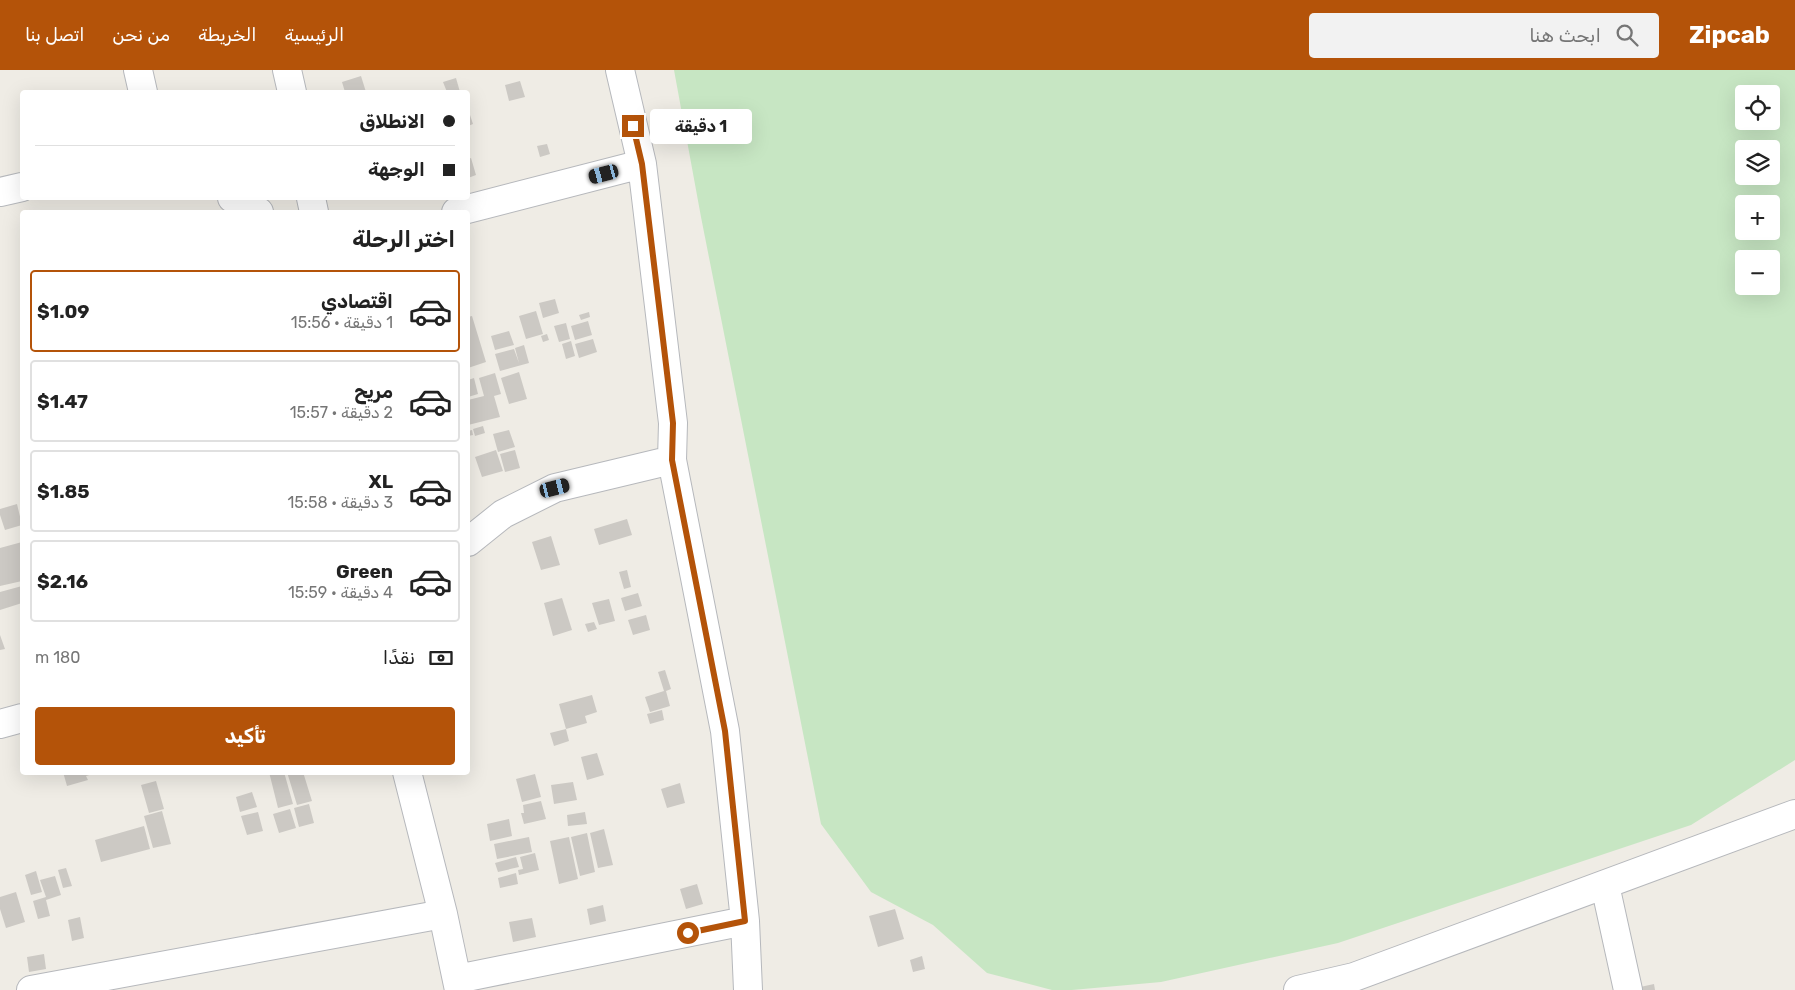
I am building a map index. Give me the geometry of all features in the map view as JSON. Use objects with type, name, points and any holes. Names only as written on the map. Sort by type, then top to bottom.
[{"type":"street","points":[[138,70],[143,90]]},
{"type":"street","points":[[287,70],[292,90]]},
{"type":"street","points":[[620,70],[642,164],[673,423],[672,460],[725,731],[745,921],[748,990]]},
{"type":"street","points":[[464,210],[642,164]]},
{"type":"street","points":[[0,192],[20,187]]},
{"type":"street","points":[[236,200],[255,210]]},
{"type":"street","points":[[470,540],[503,514],[555,488],[672,460]]},
{"type":"street","points":[[0,724],[20,719]]},
{"type":"street","points":[[408,775],[443,914],[458,985],[745,921]]},
{"type":"street","points":[[1298,990],[1355,983],[1795,814]]},
{"type":"street","points":[[1606,885],[1628,990]]},
{"type":"street","points":[[31,990],[443,914]]},
{"type":"green space","points":[[674,70],[1795,70],[1795,760],[1691,825],[1338,943],[1161,982],[1072,990],[1052,990],[987,973],[933,925],[871,892],[821,824],[701,217]]},
{"type":"building","points":[[361,76],[365,90],[344,90],[342,82]]},
{"type":"building","points":[[456,78],[459,90],[446,90],[443,82]]},
{"type":"building","points":[[520,81],[525,97],[509,101],[505,85]]},
{"type":"building","points":[[547,144],[550,154],[540,157],[537,146]]},
{"type":"building","points":[[470,158],[476,175],[470,177]]},
{"type":"building","points":[[555,299],[559,313],[543,318],[539,303]]},
{"type":"building","points":[[536,311],[543,334],[526,339],[519,316]]},
{"type":"building","points":[[589,312],[590,317],[581,320],[579,315]]},
{"type":"building","points":[[470,316],[472,316],[486,362],[470,367]]},
{"type":"building","points":[[588,321],[592,335],[575,340],[571,326]]},
{"type":"building","points":[[566,323],[570,339],[559,342],[554,326]]},
{"type":"building","points":[[509,331],[514,345],[495,350],[491,336]]},
{"type":"building","points":[[547,334],[549,340],[543,342],[541,336]]},
{"type":"building","points":[[593,339],[597,352],[579,358],[575,344]]},
{"type":"building","points":[[571,341],[575,356],[566,359],[562,344]]},
{"type":"building","points":[[524,345],[529,363],[500,371],[495,354],[514,349],[519,363],[515,348]]},
{"type":"building","points":[[519,372],[527,399],[509,404],[501,378]]},
{"type":"building","points":[[495,373],[501,394],[494,396],[500,417],[470,424],[470,400],[484,396],[479,378]]},
{"type":"building","points":[[474,378],[478,394],[470,396],[470,379]]},
{"type":"building","points":[[483,426],[485,433],[475,436],[473,429]]},
{"type":"building","points":[[509,430],[515,447],[498,452],[493,434]]},
{"type":"building","points":[[496,450],[503,471],[482,477],[475,457]]},
{"type":"building","points":[[515,450],[520,468],[505,472],[500,454]]},
{"type":"building","points":[[17,504],[20,526],[5,530],[0,509]]},
{"type":"building","points":[[627,519],[632,535],[599,545],[594,529]]},
{"type":"building","points":[[551,536],[560,565],[541,570],[532,542]]},
{"type":"building","points":[[20,543],[20,581],[0,586],[0,548]]},
{"type":"building","points":[[627,570],[631,587],[624,589],[619,572]]},
{"type":"building","points":[[20,587],[20,604],[0,610],[0,592]]},
{"type":"building","points":[[638,593],[642,606],[625,611],[621,598]]},
{"type":"building","points":[[562,598],[572,630],[553,636],[544,603]]},
{"type":"building","points":[[609,599],[615,621],[599,625],[592,603]]},
{"type":"building","points":[[646,615],[650,630],[633,635],[628,620]]},
{"type":"building","points":[[594,622],[597,629],[588,632],[585,624]]},
{"type":"building","points":[[0,635],[5,649],[0,650]]},
{"type":"building","points":[[665,670],[671,689],[666,691],[670,706],[650,712],[645,697],[664,691],[658,672]]},
{"type":"building","points":[[592,695],[597,712],[585,716],[587,723],[566,729],[559,704]]},
{"type":"building","points":[[662,710],[664,720],[650,724],[647,714]]},
{"type":"building","points":[[566,729],[569,741],[554,746],[550,733]]},
{"type":"building","points":[[597,753],[604,775],[587,780],[581,757]]},
{"type":"building","points":[[535,774],[541,797],[522,802],[516,779]]},
{"type":"building","points":[[64,775],[89,775],[86,776],[88,780],[67,786]]},
{"type":"building","points":[[270,775],[285,775],[293,804],[278,808]]},
{"type":"building","points":[[288,775],[304,775],[312,801],[297,805]]},
{"type":"building","points":[[156,781],[164,809],[149,813],[141,785]]},
{"type":"building","points":[[573,782],[577,800],[554,804],[551,785]]},
{"type":"building","points":[[680,783],[685,803],[667,808],[661,789]]},
{"type":"building","points":[[252,792],[257,807],[240,812],[236,797]]},
{"type":"building","points":[[541,801],[546,819],[524,824],[521,813],[524,813],[523,805]]},
{"type":"building","points":[[309,804],[314,823],[299,827],[294,808]]},
{"type":"building","points":[[290,809],[296,828],[279,833],[273,814]]},
{"type":"building","points":[[162,811],[171,844],[153,848],[144,816]]},
{"type":"building","points":[[258,812],[263,831],[247,835],[241,816]]},
{"type":"building","points":[[585,812],[587,824],[568,826],[567,815]]},
{"type":"building","points":[[509,819],[512,836],[490,841],[487,824]]},
{"type":"building","points":[[144,826],[150,849],[101,862],[95,840]]},
{"type":"building","points":[[604,829],[613,865],[598,868],[590,833]]},
{"type":"building","points":[[587,833],[595,872],[580,876],[571,837]]},
{"type":"building","points":[[529,837],[532,852],[497,859],[494,844]]},
{"type":"building","points":[[569,837],[578,879],[559,884],[550,841]]},
{"type":"building","points":[[535,853],[539,870],[519,875],[518,870],[523,869],[520,857]]},
{"type":"building","points":[[516,857],[519,867],[498,872],[495,863]]},
{"type":"building","points":[[66,868],[72,886],[63,888],[58,870]]},
{"type":"building","points":[[36,871],[42,892],[31,895],[25,875]]},
{"type":"building","points":[[516,873],[518,884],[500,888],[498,878]]},
{"type":"building","points":[[55,876],[61,895],[46,900],[50,916],[38,919],[33,901],[46,897],[40,880]]},
{"type":"building","points":[[697,884],[703,904],[686,909],[680,889]]},
{"type":"building","points":[[16,892],[25,922],[6,928],[0,909],[0,897]]},
{"type":"building","points":[[603,905],[606,921],[590,925],[587,909]]},
{"type":"building","points":[[895,909],[904,939],[878,947],[869,916]]},
{"type":"building","points":[[80,917],[84,938],[72,941],[68,920]]},
{"type":"building","points":[[532,918],[536,937],[513,942],[509,922]]},
{"type":"building","points":[[44,954],[46,969],[29,972],[27,957]]},
{"type":"building","points":[[922,956],[925,969],[913,972],[910,960]]},
{"type":"building","points":[[1654,984],[1655,990],[1631,990],[1631,989]]},
{"type":"route","points":[[633,126],[642,164],[673,423],[672,460],[725,731],[745,921],[688,933]]}]
